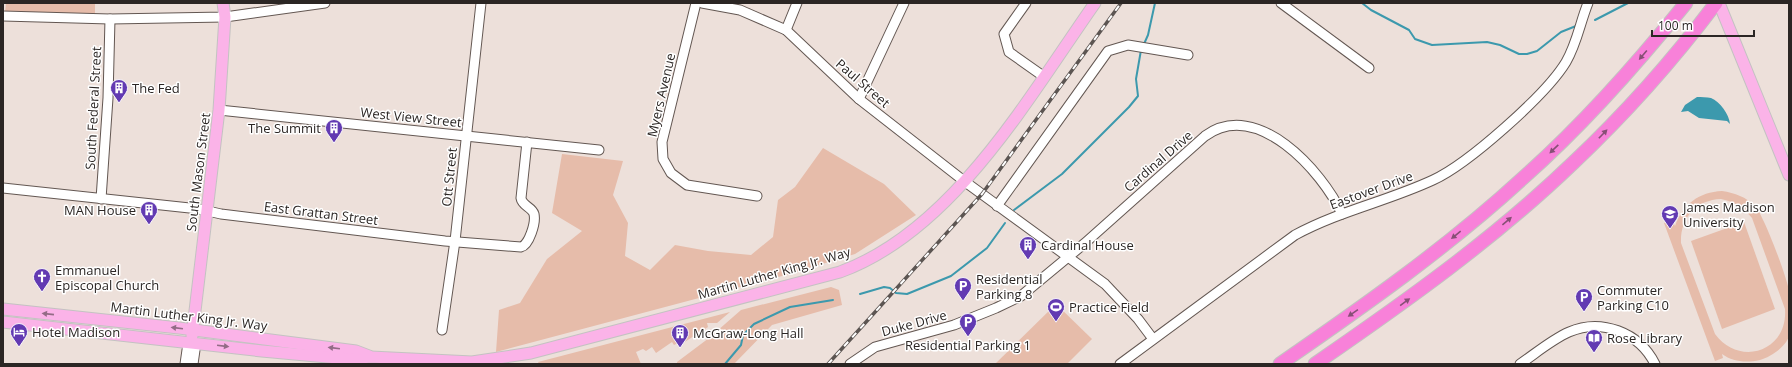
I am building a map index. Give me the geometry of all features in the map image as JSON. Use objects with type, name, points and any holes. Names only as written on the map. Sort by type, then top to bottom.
[{"type":"highway","points":[[1280,364],[1379,295],[1479,217],[1523,178],[1576,128],[1610,93],[1686,3]]},
{"type":"highway","points":[[1315,364],[1444,272],[1564,172],[1631,105],[1717,3]]},
{"type":"main road","name":"South Mason Street","points":[[190,343],[193,330],[208,211],[219,110],[225,17],[223,3]]},
{"type":"main road","name":"Martin Luther King Jr. Way","points":[[3,322],[349,359],[371,357],[436,363],[472,362],[517,357],[840,272],[872,258],[906,236],[964,181],[989,154],[1095,3]]},
{"type":"main road","points":[[1717,3],[1789,175]]},
{"type":"main road","name":"Martin Luther King Jr. Way","points":[[3,310],[193,330],[356,351],[371,357]]},
{"type":"street","points":[[3,16],[110,19],[225,17],[325,3]]},
{"type":"street","name":"Ott Street","points":[[442,330],[455,242],[481,3]]},
{"type":"street","name":"Myers Avenue","points":[[696,3],[662,142],[663,159],[671,173],[687,185],[757,196]]},
{"type":"street","name":"Paul Street","points":[[702,3],[740,10],[786,30],[859,99],[997,206],[1105,284],[1138,319],[1153,339]]},
{"type":"street","points":[[786,30],[797,3]]},
{"type":"street","points":[[859,99],[904,3]]},
{"type":"street","points":[[1026,3],[1004,34],[1009,52],[1043,76]]},
{"type":"street","points":[[1281,3],[1369,68]]},
{"type":"street","name":"Eastover Drive","points":[[1120,364],[1282,243],[1316,224],[1432,181],[1456,167],[1483,146],[1556,78],[1573,49],[1588,3]]},
{"type":"street","name":"South Federal Street","points":[[101,199],[108,98],[110,19]]},
{"type":"street","points":[[997,206],[1108,51],[1128,45],[1188,55]]},
{"type":"street","name":"West View Street","points":[[219,110],[599,150]]},
{"type":"street","name":"Cardinal Drive","points":[[987,312],[1027,292],[1205,136],[1216,129],[1228,125],[1246,125],[1260,130],[1291,150],[1322,181],[1342,214]]},
{"type":"street","name":"East Grattan Street","points":[[3,188],[208,211],[221,214],[455,242],[519,247],[528,243],[534,216],[531,210],[522,203],[521,198],[527,142]]},
{"type":"street","name":"Duke Drive","points":[[850,364],[871,349],[884,344],[954,325],[987,312]]},
{"type":"street","points":[[1520,364],[1567,333],[1582,328],[1594,327],[1614,329],[1630,336],[1644,348],[1654,364]]},
{"type":"street","name":"South Mason Street","points":[[185,364],[187,350],[190,343]]},
{"type":"street","name":"South Mason Street","points":[[190,343],[195,350],[193,364]]},
{"type":"shaded area","points":[[6,3],[95,3],[95,15],[5,13]]},
{"type":"shaded area","points":[[823,148],[884,184],[916,215],[855,254],[786,275],[496,352],[499,310],[520,303],[547,259],[582,231],[552,213],[562,154],[623,161],[613,195],[628,223],[625,256],[650,270],[675,245],[708,251],[751,255],[773,237],[778,200],[795,187]]},
{"type":"shaded area","points":[[1722,191],[1736,194],[1748,200],[1755,206],[1764,221],[1787,282],[1790,306],[1789,336],[1785,344],[1777,351],[1760,360],[1740,361],[1731,359],[1722,354],[1723,358],[1715,361],[1664,223],[1672,220],[1675,226],[1682,211],[1687,206],[1699,197]],"holes":[[[1712,200],[1726,200],[1735,203],[1752,218],[1785,309],[1784,324],[1779,336],[1770,345],[1760,350],[1748,352],[1736,350],[1725,344],[1715,334],[1681,243],[1683,226],[1691,212],[1697,207]]]},
{"type":"shaded area","points":[[1744,222],[1775,309],[1722,329],[1691,241]]},
{"type":"shaded area","points":[[831,287],[839,290],[842,305],[772,325],[734,364],[677,364],[677,362],[709,338],[741,310]]},
{"type":"shaded area","name":"Practice Field","points":[[1056,304],[1092,339],[1067,364],[995,364]]},
{"type":"shaded area","points":[[730,312],[717,323],[707,323],[708,327],[680,345],[678,343],[674,345],[672,342],[656,353],[652,347],[646,351],[643,349],[636,352],[641,364],[539,364],[538,362]]},
{"type":"water","points":[[1697,97],[1711,98],[1718,102],[1726,112],[1730,124],[1727,121],[1699,118],[1688,111],[1681,112],[1685,105]]},
{"type":"waterway","points":[[1144,44],[1148,35],[1155,3]]},
{"type":"waterway","points":[[1362,3],[1371,10],[1409,30],[1415,39],[1432,45],[1487,42],[1500,45],[1519,54],[1527,54],[1537,51],[1561,32],[1576,26]]},
{"type":"waterway","points":[[1595,20],[1628,3]]},
{"type":"waterway","points":[[1014,210],[1062,174],[1129,107],[1138,96],[1136,79],[1141,50]]},
{"type":"waterway","points":[[860,294],[884,287],[890,288],[896,293],[907,294],[951,276],[987,248],[1005,223]]},
{"type":"waterway","points":[[725,364],[741,345],[743,335],[754,324],[790,307],[833,300]]},
{"type":"railway","points":[[828,364],[982,194],[1121,3]]},
{"type":"place","name":"The Fed","points":[[119,103]]},
{"type":"place","name":"The Summit","points":[[334,143]]},
{"type":"place","name":"MAN House","points":[[149,225]]},
{"type":"place","name":"James Madison University","points":[[1670,229]]},
{"type":"place","name":"Cardinal House","points":[[1028,260]]},
{"type":"place","name":"Emmanuel Episcopal Church","points":[[42,292]]},
{"type":"place","name":"Residential Parking 8","points":[[963,301]]},
{"type":"place","name":"Commuter Parking C10","points":[[1584,312]]},
{"type":"place","name":"Practice Field","points":[[1056,322]]},
{"type":"place","name":"Residential Parking 1","points":[[968,337]]},
{"type":"place","name":"Hotel Madison","points":[[19,347]]},
{"type":"place","name":"McGraw-Long Hall","points":[[680,348]]},
{"type":"place","name":"Rose Library","points":[[1594,353]]}]
